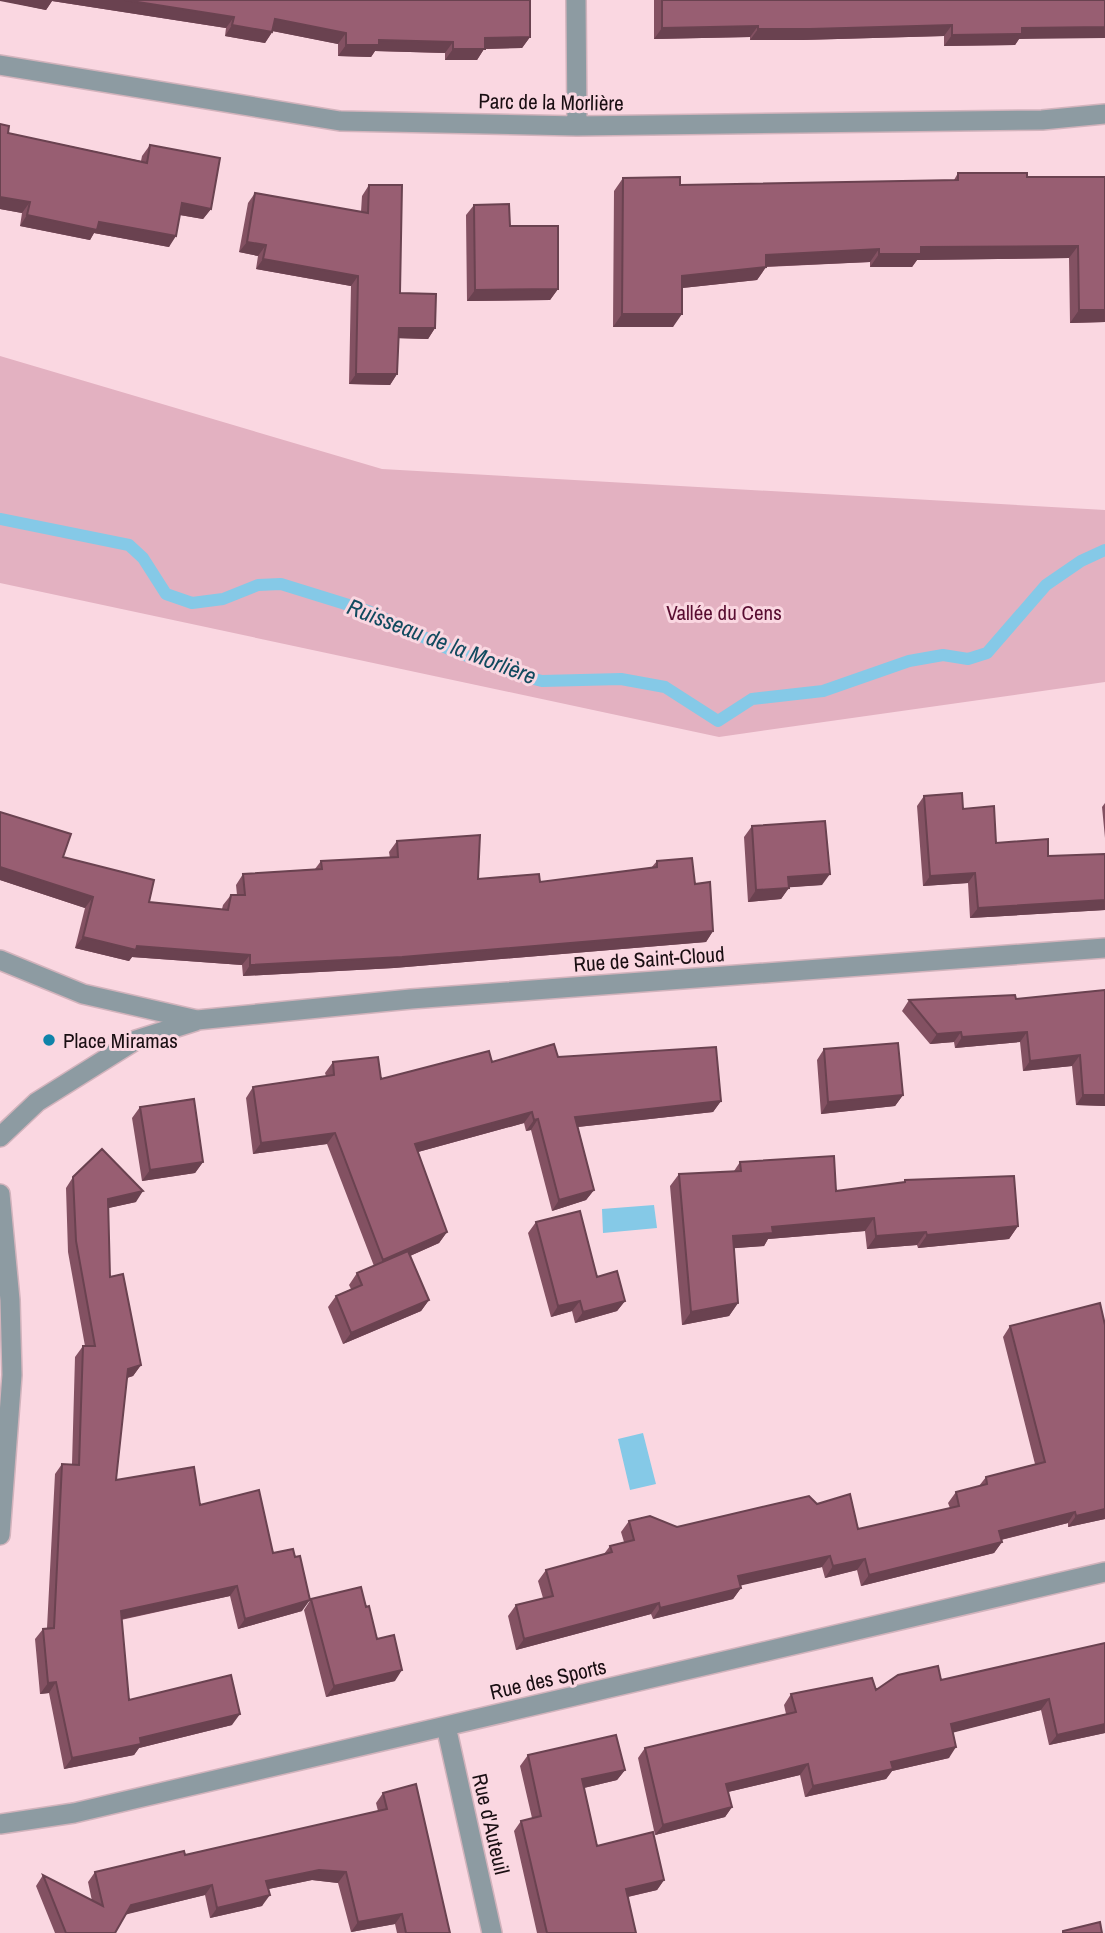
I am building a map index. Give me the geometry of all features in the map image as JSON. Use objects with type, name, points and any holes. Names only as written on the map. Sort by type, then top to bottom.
[{"type":"street","points":[[576,0],[577,126]]},
{"type":"street","name":"Parc de la Morlière","points":[[0,65],[341,121],[577,126],[1042,120],[1105,114]]},
{"type":"street","name":"Rue de Saint-Cloud","points":[[0,1137],[37,1102],[136,1041],[197,1020],[411,999],[1105,948]]},
{"type":"street","name":"Rue de Saint-Cloud","points":[[0,960],[83,994],[197,1020]]},
{"type":"street","points":[[0,1194],[10,1300],[12,1375],[0,1535]]},
{"type":"street","name":"Rue des Sports","points":[[0,1824],[74,1813],[1105,1572]]},
{"type":"street","name":"Rue d'Auteuil","points":[[446,1726],[492,1933]]},
{"type":"green space","name":"Vallée du Cens","points":[[0,356],[382,469],[1105,510],[1105,682],[719,737],[0,583]]},
{"type":"water","points":[[654,1205],[657,1228],[603,1233],[602,1209]]},
{"type":"water","points":[[643,1433],[656,1484],[630,1490],[618,1439]]},
{"type":"building","points":[[125,0],[530,0],[530,37],[485,38],[485,49],[453,49],[453,42],[379,40],[379,45],[346,45],[346,33],[275,19],[272,32],[232,25],[234,17]]},
{"type":"building","points":[[662,0],[1105,0],[1105,27],[1022,28],[1022,34],[952,35],[952,25],[810,29],[758,29],[758,26],[662,28]]},
{"type":"building","points":[[0,124],[9,126],[8,133],[147,163],[150,145],[220,158],[211,209],[182,203],[176,236],[99,222],[97,230],[27,215],[30,202],[0,197]]},
{"type":"building","points":[[958,173],[1027,173],[1027,177],[1105,177],[1105,310],[1079,310],[1078,246],[921,247],[921,254],[879,254],[879,249],[766,255],[766,267],[682,276],[682,314],[622,314],[623,178],[680,177],[680,185],[958,180]]},
{"type":"building","points":[[369,185],[402,185],[400,293],[436,294],[435,328],[399,328],[397,374],[356,374],[358,276],[263,259],[266,245],[247,242],[255,193],[368,213]]},
{"type":"building","points":[[509,204],[510,226],[558,226],[558,289],[475,290],[474,205]]},
{"type":"building","points":[[962,793],[963,809],[994,806],[996,843],[1048,839],[1048,856],[1105,854],[1105,900],[978,908],[975,873],[930,876],[924,796]]},
{"type":"building","points":[[0,812],[71,834],[63,857],[154,880],[149,902],[228,910],[231,895],[245,895],[243,874],[322,869],[321,861],[398,857],[397,841],[480,835],[478,879],[539,874],[540,882],[657,867],[657,861],[692,858],[695,884],[710,882],[713,931],[402,957],[250,965],[250,955],[137,946],[136,950],[83,937],[93,897],[0,867]]},
{"type":"building","points":[[825,821],[830,874],[788,877],[789,888],[756,890],[752,826]]},
{"type":"building","points":[[1105,990],[1105,1095],[1083,1095],[1080,1055],[1030,1061],[1027,1032],[962,1037],[961,1032],[937,1034],[909,1000],[1015,995],[1016,999]]},
{"type":"building","points":[[898,1043],[903,1095],[828,1102],[824,1049]]},
{"type":"building","points":[[554,1044],[558,1057],[716,1047],[721,1101],[575,1117],[594,1190],[559,1200],[538,1119],[534,1120],[532,1112],[415,1144],[447,1232],[383,1260],[335,1133],[261,1143],[253,1087],[334,1075],[333,1062],[378,1057],[381,1079],[489,1051],[492,1062]]},
{"type":"building","points":[[194,1099],[203,1162],[150,1170],[140,1107]]},
{"type":"building","points":[[102,1149],[143,1191],[108,1199],[110,1277],[123,1274],[141,1365],[128,1369],[116,1480],[194,1467],[200,1505],[259,1490],[273,1553],[293,1549],[295,1557],[300,1556],[310,1600],[245,1619],[237,1586],[121,1611],[129,1700],[231,1675],[240,1714],[140,1738],[141,1744],[72,1758],[56,1682],[48,1683],[43,1629],[54,1628],[62,1464],[79,1465],[83,1346],[95,1346],[76,1241],[73,1177]]},
{"type":"building","points":[[834,1156],[836,1191],[905,1180],[1014,1176],[1018,1226],[927,1235],[926,1232],[876,1236],[874,1218],[772,1227],[773,1233],[733,1236],[738,1303],[691,1312],[679,1174],[741,1171],[740,1162]]},
{"type":"building","points":[[580,1211],[597,1277],[617,1271],[625,1301],[583,1312],[580,1301],[558,1306],[536,1222]]},
{"type":"building","points":[[408,1251],[429,1300],[351,1333],[336,1296],[362,1285],[357,1273]]},
{"type":"building","points":[[1100,1303],[1105,1325],[1105,1509],[1076,1516],[1075,1512],[999,1531],[1002,1542],[869,1575],[865,1559],[833,1566],[830,1556],[738,1576],[741,1588],[660,1608],[659,1603],[524,1639],[516,1605],[553,1596],[546,1570],[612,1552],[610,1546],[634,1540],[629,1521],[650,1516],[677,1527],[809,1496],[817,1504],[850,1494],[858,1529],[959,1506],[956,1492],[987,1484],[986,1477],[1045,1462],[1010,1326]]},
{"type":"building","points":[[361,1587],[377,1639],[394,1635],[402,1670],[334,1686],[311,1599]]},
{"type":"building","points":[[1105,1643],[1105,1724],[1057,1735],[1049,1699],[951,1724],[956,1747],[891,1762],[893,1769],[813,1786],[808,1764],[726,1784],[732,1807],[663,1825],[645,1748],[796,1712],[791,1694],[872,1678],[876,1690],[898,1675],[938,1666],[941,1680]]},
{"type":"building","points":[[616,1735],[625,1770],[582,1779],[597,1846],[653,1832],[664,1880],[626,1889],[636,1933],[547,1933],[521,1821],[541,1816],[528,1755]]},
{"type":"building","points":[[416,1784],[450,1933],[406,1933],[402,1914],[358,1922],[346,1872],[319,1870],[266,1881],[270,1895],[217,1908],[212,1885],[131,1905],[115,1933],[66,1933],[43,1875],[103,1906],[95,1872],[184,1851],[185,1855],[387,1809],[383,1793]]},
{"type":"building","points":[[1100,1922],[1102,1933],[1063,1933],[1063,1931]]},
{"type":"waterway","name":"Ruisseau de la Morlière","points":[[0,519],[129,545],[143,558],[166,594],[192,603],[223,599],[258,585],[281,584],[368,611],[451,650],[518,675],[542,681],[621,679],[665,687],[718,721],[752,699],[823,691],[909,661],[943,655],[968,659],[987,653],[1046,585],[1081,561],[1105,550]]},
{"type":"place","name":"Place Miramas","points":[[49,1040]]}]
